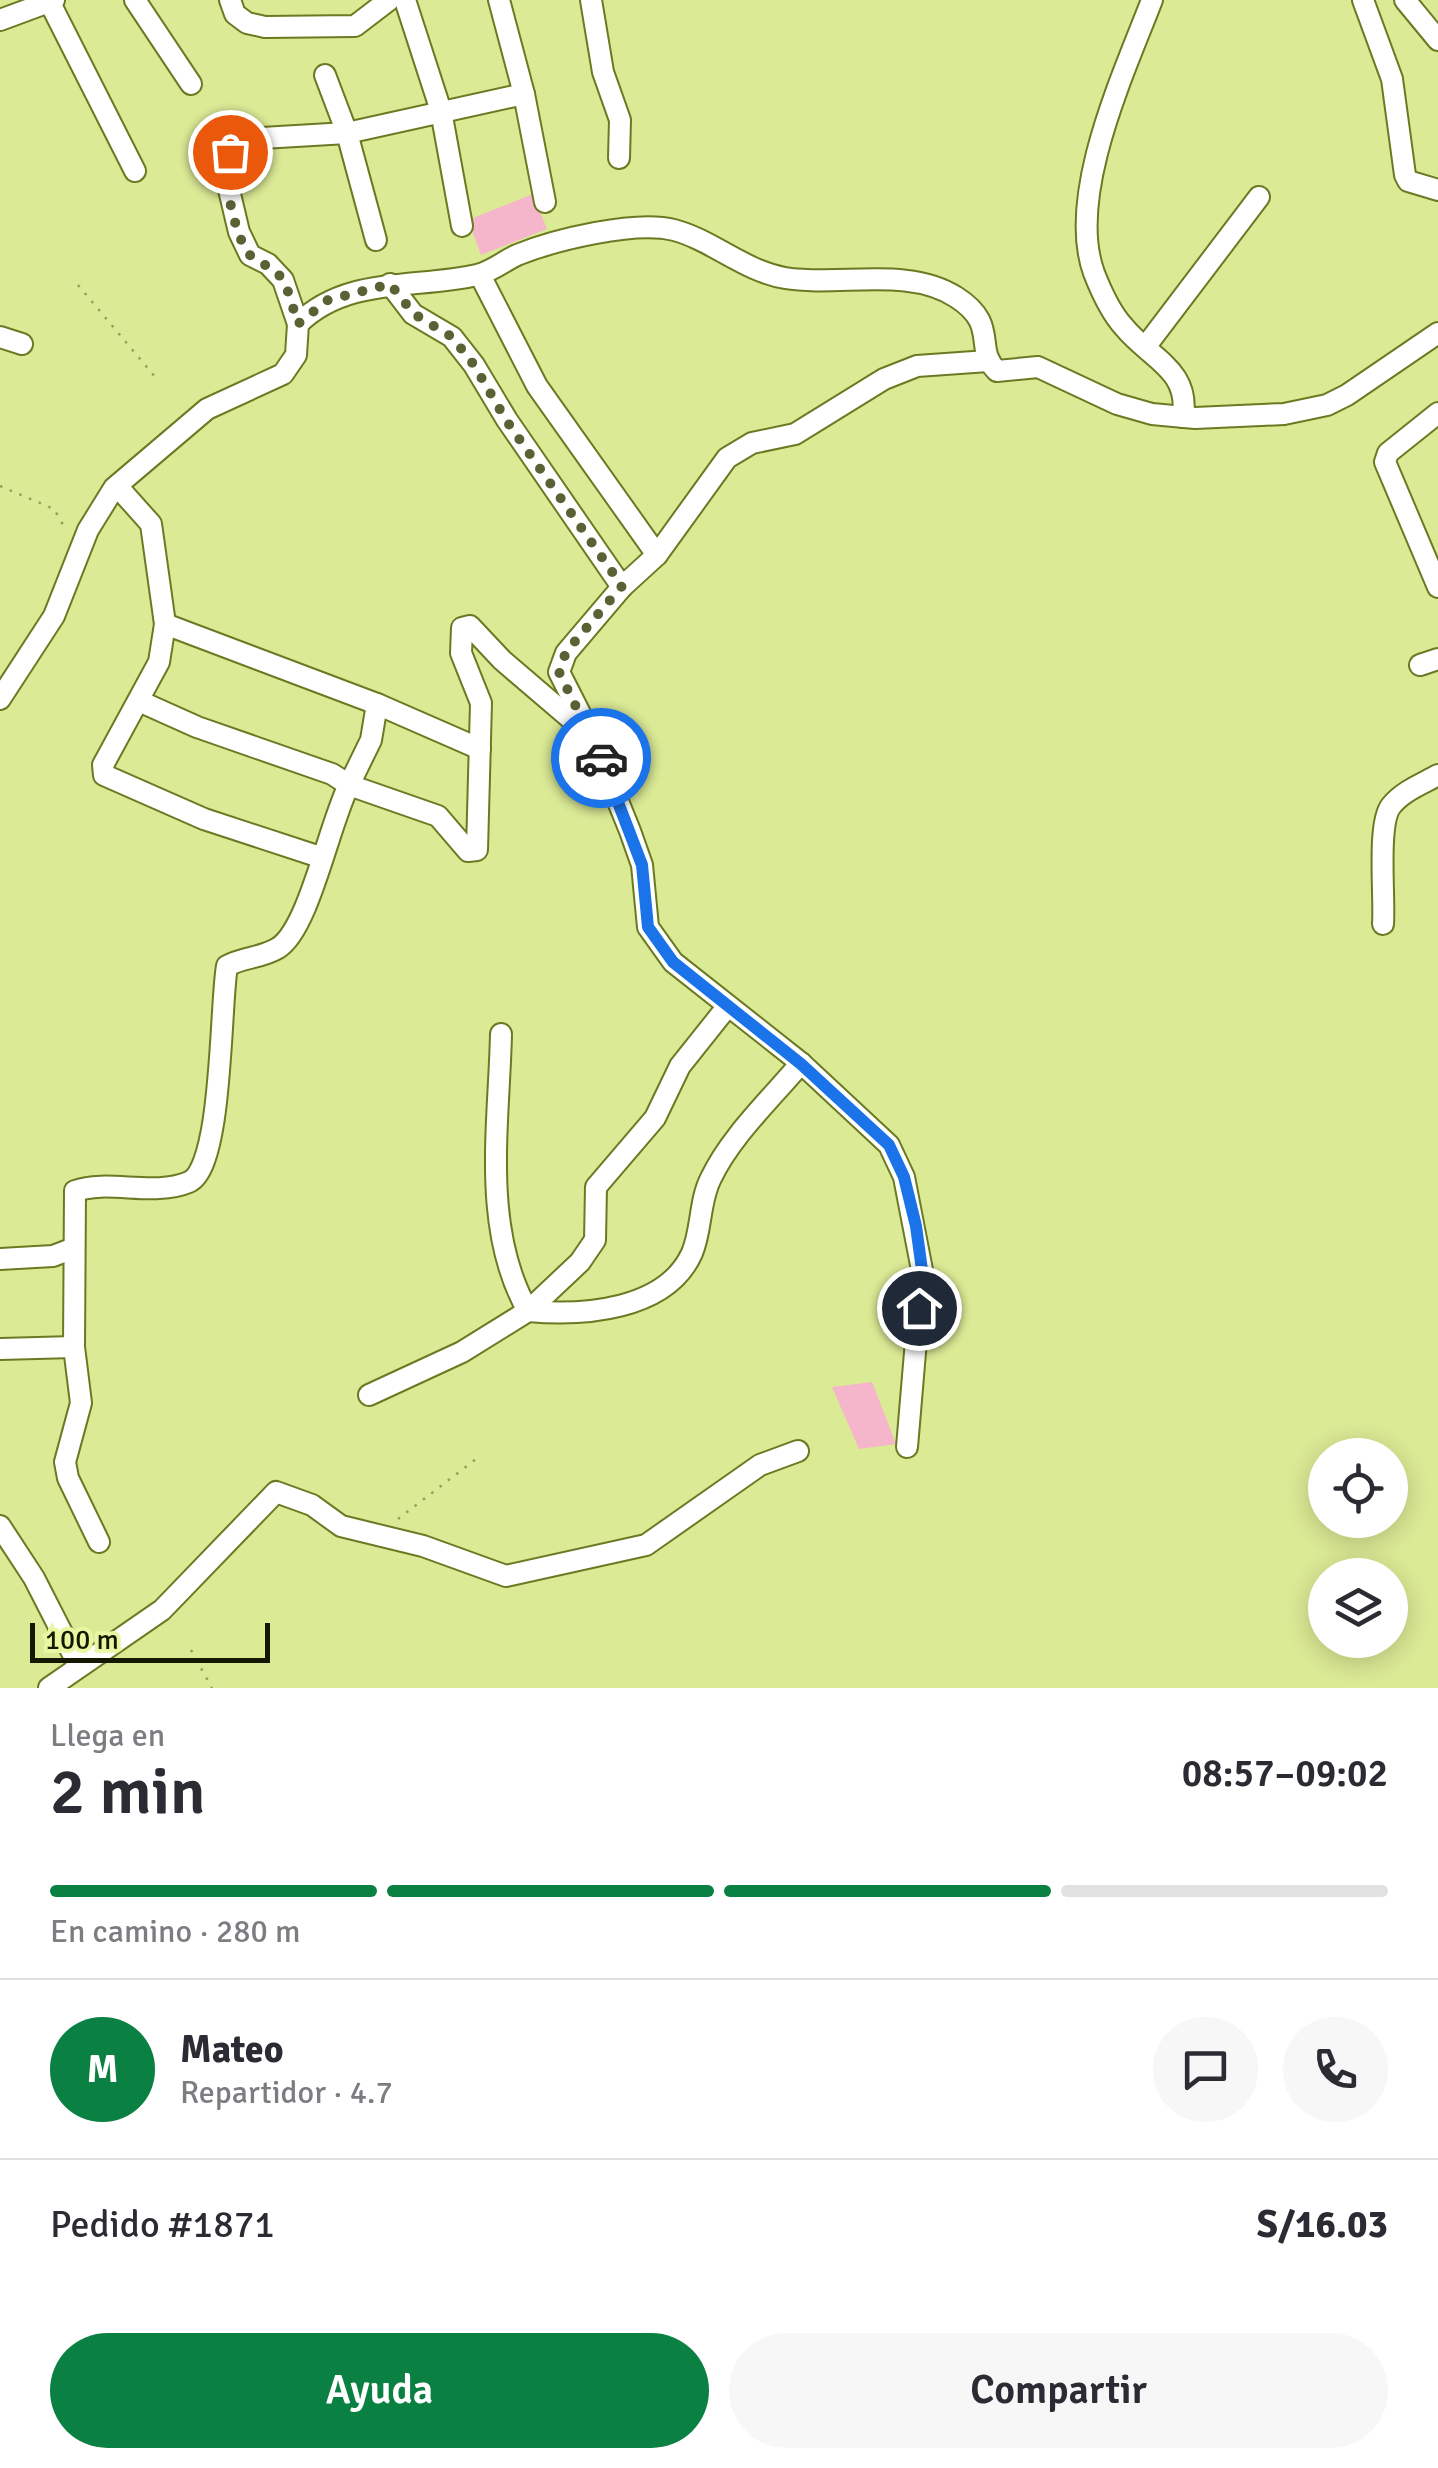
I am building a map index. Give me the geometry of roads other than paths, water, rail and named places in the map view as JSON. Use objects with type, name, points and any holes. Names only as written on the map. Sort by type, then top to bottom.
[{"type":"street","points":[[135,0],[191,84]]},
{"type":"street","points":[[230,0],[240,20],[265,28],[355,26],[389,0]]},
{"type":"street","points":[[404,0],[441,111],[462,226]]},
{"type":"street","points":[[499,0],[524,94],[545,202]]},
{"type":"street","points":[[591,0],[603,72],[620,120],[619,158]]},
{"type":"street","points":[[1152,0],[1098,156],[1087,231],[1093,270],[1103,292],[1124,327],[1175,373],[1185,393],[1183,417]]},
{"type":"street","points":[[1363,0],[1392,79],[1405,175],[1408,181],[1438,190]]},
{"type":"street","points":[[1406,0],[1438,40]]},
{"type":"street","points":[[0,20],[52,1],[135,171]]},
{"type":"street","points":[[325,75],[376,240]]},
{"type":"street","points":[[0,699],[54,616],[88,530],[117,486],[206,409],[283,374],[296,355],[298,324],[283,280],[268,264],[250,255],[239,232],[224,161],[230,152],[262,138],[346,133],[524,94]]},
{"type":"street","points":[[1146,346],[1259,197]]},
{"type":"street","points":[[298,324],[328,300],[390,284],[480,275],[518,255],[569,238],[673,230],[733,260],[782,278],[933,285],[956,296],[980,318],[987,333],[988,360],[1002,373],[1038,367],[1128,409],[1183,417],[1284,414],[1327,405],[1438,333]]},
{"type":"street","points":[[480,275],[537,386],[657,554]]},
{"type":"street","points":[[390,284],[414,314],[452,337],[474,365],[506,420],[622,586]]},
{"type":"street","points":[[0,336],[22,344]]},
{"type":"street","points":[[907,1447],[922,1270],[904,1177],[889,1145],[801,1064],[673,962],[648,927],[642,865],[592,736],[559,672],[560,662],[622,586],[657,554],[727,458],[752,443],[795,434],[884,379],[917,366],[988,360]]},
{"type":"street","points":[[1438,413],[1388,453],[1385,462],[1438,588]]},
{"type":"street","points":[[117,486],[150,524],[166,624],[158,662],[103,765],[108,780],[204,819],[320,857]]},
{"type":"street","points":[[166,624],[376,704],[480,749]]},
{"type":"street","points":[[140,701],[197,727],[438,816],[468,851],[477,850],[481,703],[470,680],[460,636],[462,628],[470,626],[502,660],[592,736]]},
{"type":"street","points":[[99,1542],[68,1478],[67,1452],[77,1428],[80,1403],[74,1346],[74,1194],[78,1189],[150,1189],[190,1182],[200,1174],[212,1130],[227,966],[262,956],[293,936],[320,857],[371,740],[376,704]]},
{"type":"street","points":[[1383,924],[1384,828],[1388,809],[1406,793],[1438,776]]},
{"type":"street","points":[[368,1395],[462,1352],[528,1311],[580,1262],[595,1240],[596,1186],[655,1118],[680,1066],[727,1007]]},
{"type":"street","points":[[501,1034],[498,1211],[512,1282],[528,1311]]},
{"type":"street","points":[[528,1311],[569,1315],[661,1290],[692,1254],[711,1178],[801,1064]]},
{"type":"street","points":[[0,1259],[53,1256],[74,1248]]},
{"type":"street","points":[[0,1349],[74,1346]]},
{"type":"street","points":[[49,1688],[162,1610],[276,1492],[312,1505],[340,1526],[389,1536],[506,1576],[646,1545],[760,1465],[798,1451]]},
{"type":"street","points":[[0,1526],[34,1578],[79,1666]]}]
